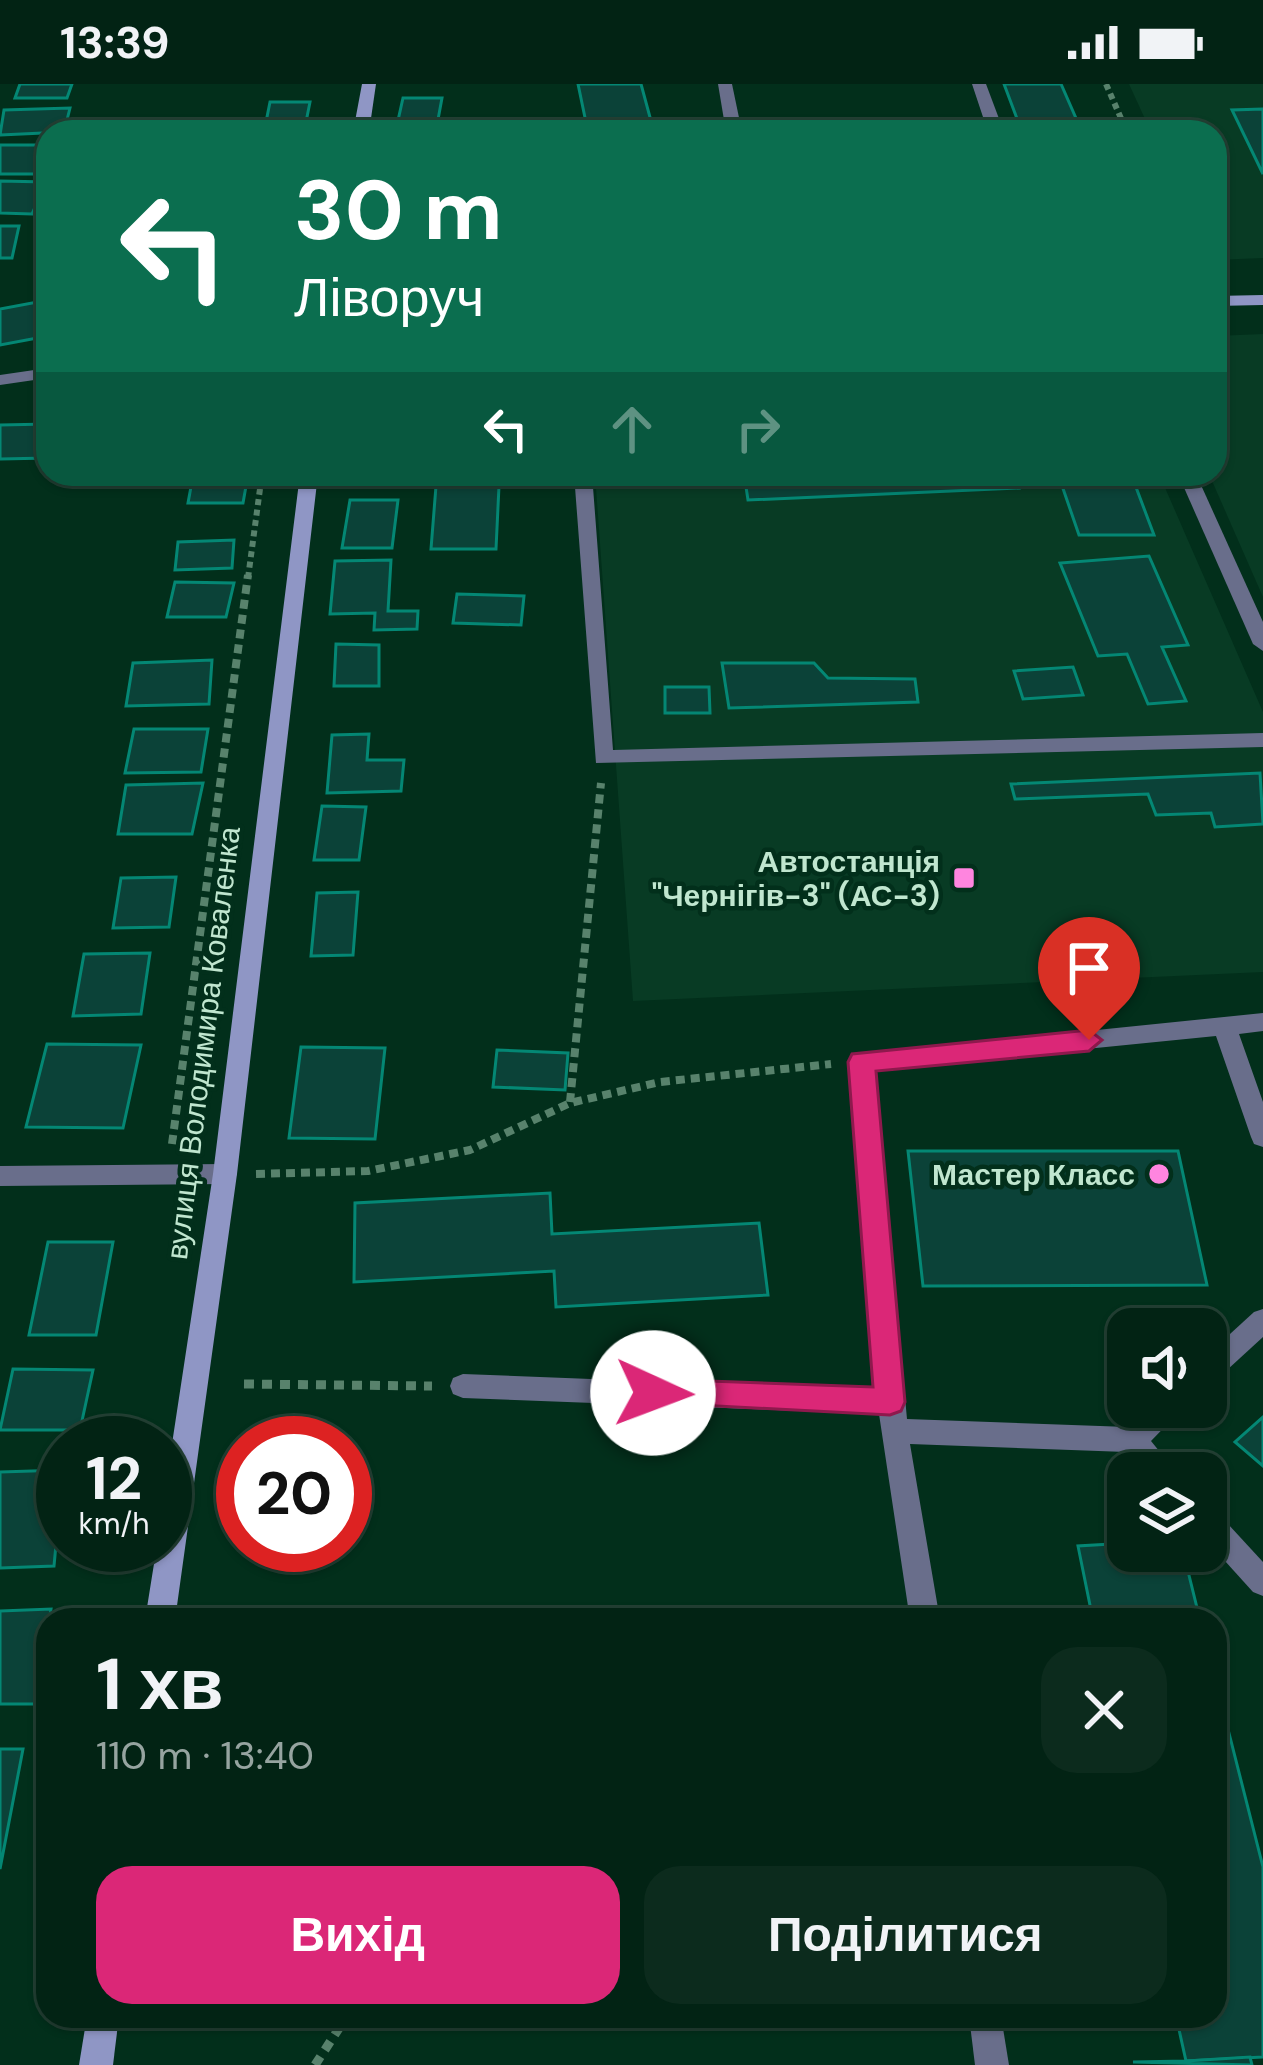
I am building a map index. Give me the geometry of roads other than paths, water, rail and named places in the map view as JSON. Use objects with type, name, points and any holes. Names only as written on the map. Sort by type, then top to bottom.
[{"type":"street","points":[[363,120],[369,84]]},
{"type":"street","points":[[725,84],[732,120]]},
{"type":"street","points":[[979,84],[992,120]]},
{"type":"street","points":[[1227,301],[1263,300]]},
{"type":"street","points":[[0,380],[36,375]]},
{"type":"street","name":"вулиця Володимира Коваленка","points":[[162,1608],[225,1174],[308,486]]},
{"type":"street","points":[[584,486],[604,758],[1263,740]]},
{"type":"street","points":[[1192,486],[1263,644]]},
{"type":"street","points":[[923,1608],[890,1402],[862,1062],[1263,1022]]},
{"type":"street","points":[[1225,1028],[1263,1137]]},
{"type":"street","points":[[0,1176],[225,1174]]},
{"type":"street","points":[[1227,1353],[1263,1320]]},
{"type":"street","points":[[463,1386],[890,1402]]},
{"type":"street","points":[[894,1431],[1133,1440],[1146,1428]]},
{"type":"street","points":[[1133,1440],[1144,1452]]},
{"type":"street","points":[[1227,1543],[1263,1582]]},
{"type":"street","points":[[96,2065],[101,2028]]},
{"type":"street","points":[[987,2028],[992,2065]]},
{"type":"place","name":"Автостанція \"Чернігів-3\" (АС-3)","points":[[964,878]]},
{"type":"place","name":"Мастер Класс","points":[[1159,1174]]}]
